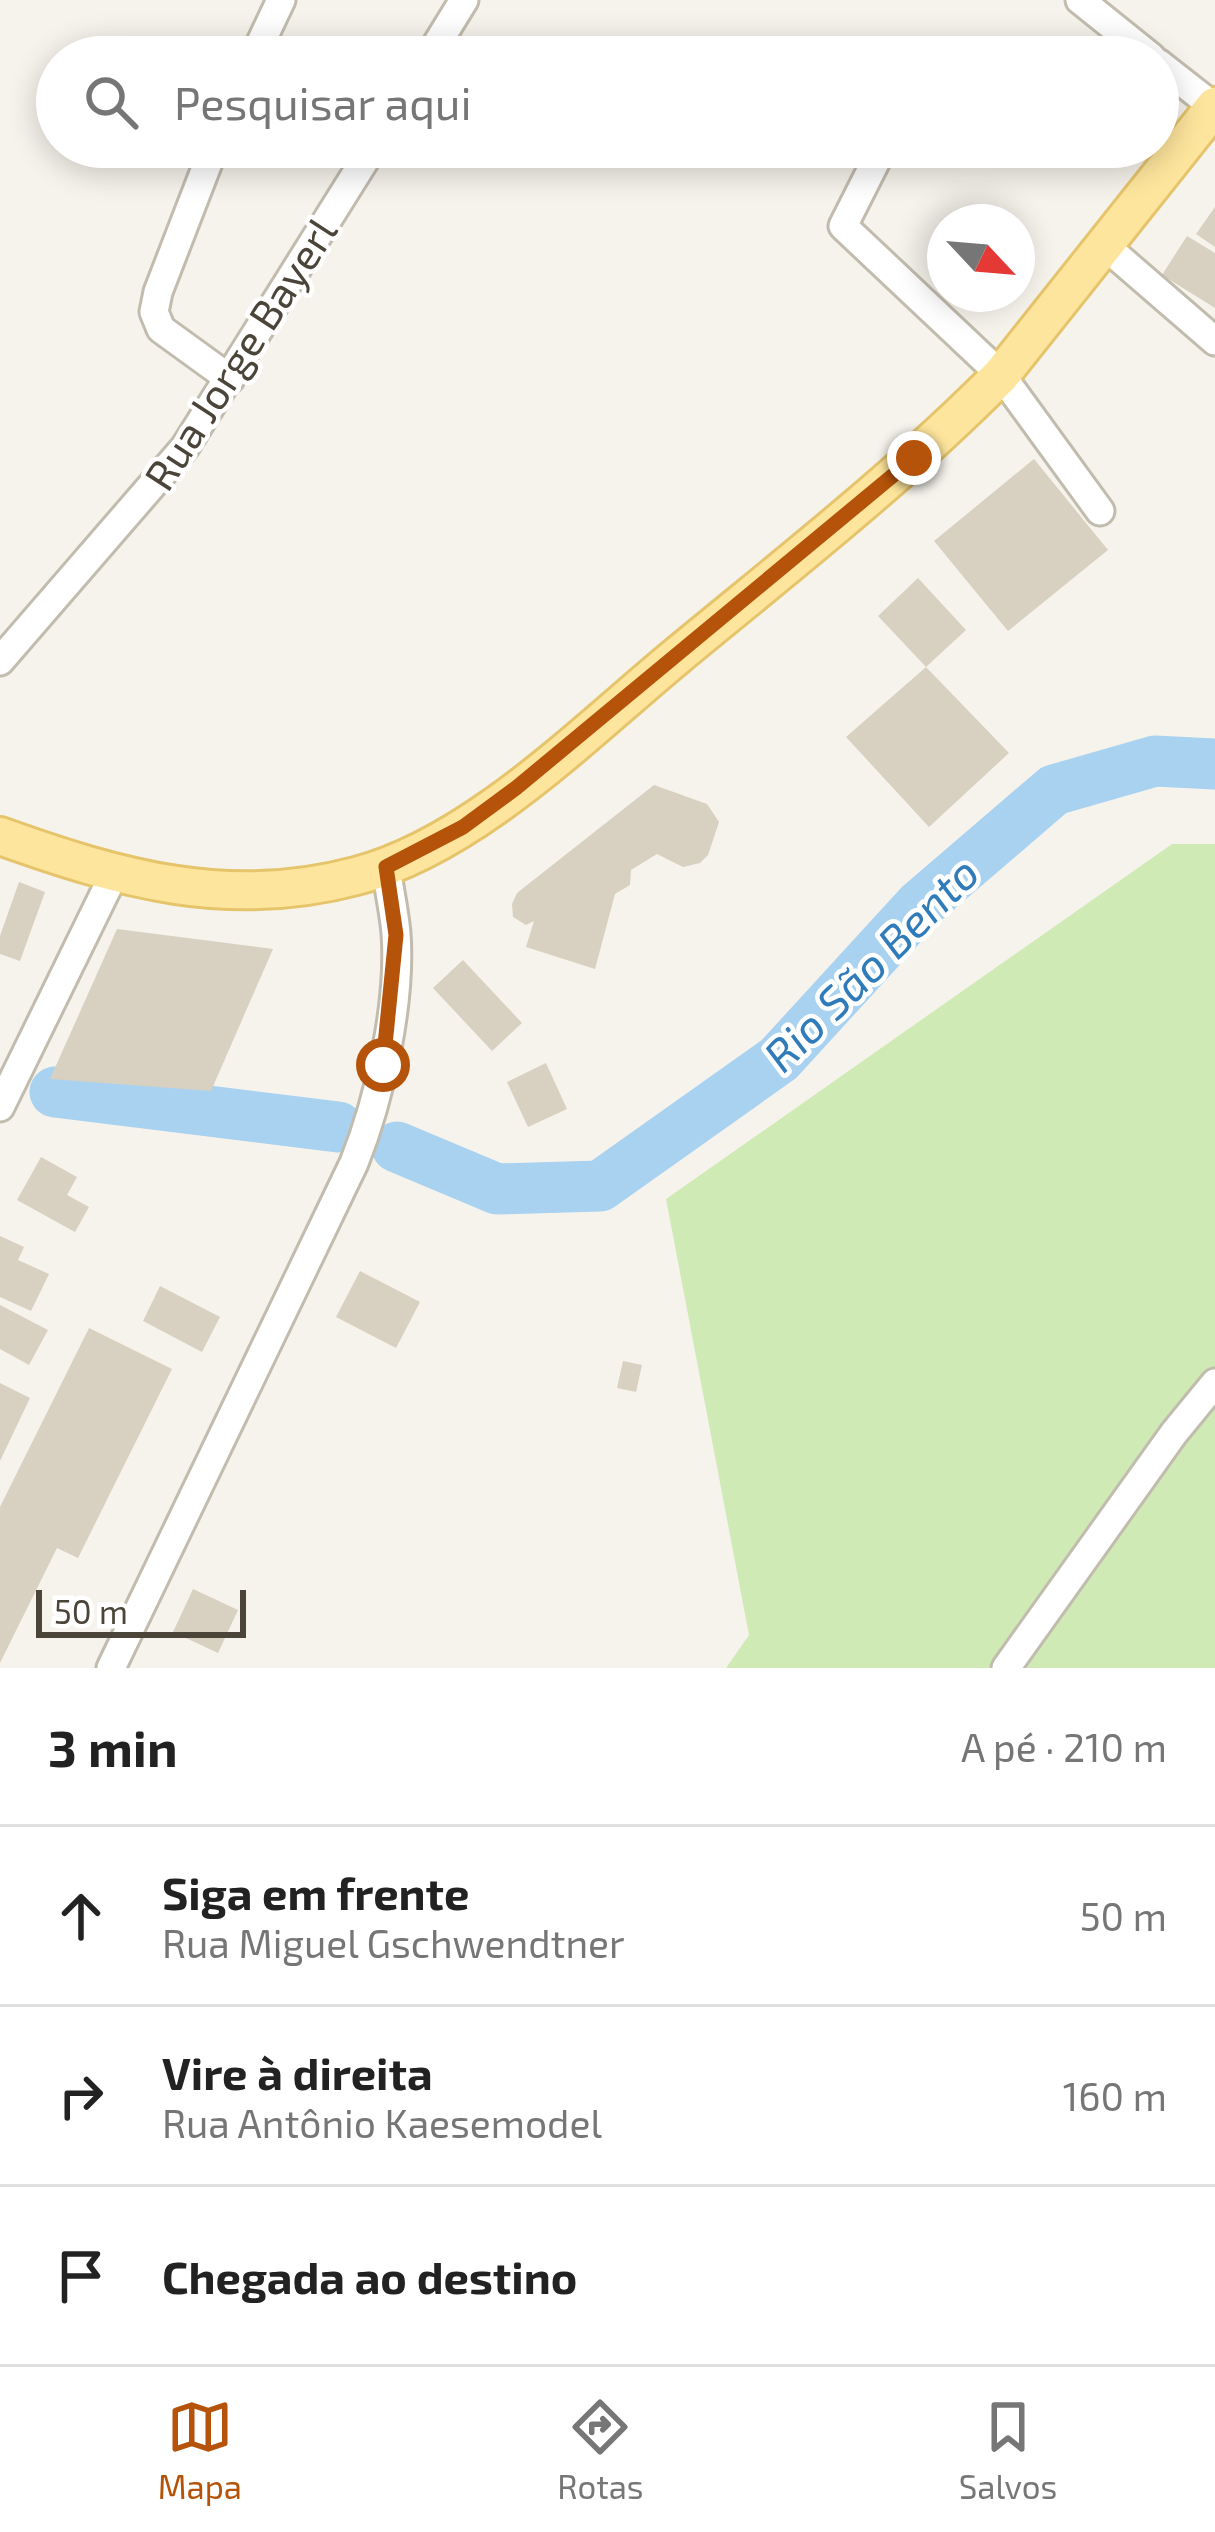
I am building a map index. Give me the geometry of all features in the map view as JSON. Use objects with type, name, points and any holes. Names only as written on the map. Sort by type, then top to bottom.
[{"type":"main road","points":[[1179,150],[1214,106]]},
{"type":"main road","points":[[0,836],[114,874],[163,885],[240,891],[320,884],[386,867],[450,836],[516,788],[866,500],[1001,375],[1165,168]]},
{"type":"street","points":[[264,36],[281,0]]},
{"type":"street","points":[[441,36],[464,0]]},
{"type":"street","points":[[1080,0],[1125,36]]},
{"type":"street","points":[[1179,79],[1214,106]]},
{"type":"street","points":[[206,168],[154,312],[161,329],[230,379]]},
{"type":"street","name":"Rua Jorge Bayerl","points":[[0,661],[185,448],[360,168]]},
{"type":"street","points":[[872,168],[843,226],[1001,375],[1100,511]]},
{"type":"street","points":[[1104,245],[1215,341]]},
{"type":"street","points":[[111,1668],[334,1206],[376,1106],[396,935],[386,867]]},
{"type":"street","points":[[0,1107],[114,874]]},
{"type":"street","points":[[1006,1668],[1174,1432],[1215,1383]]},
{"type":"green space","points":[[1172,844],[1215,844],[1215,1668],[726,1668],[749,1635],[666,1199]]},
{"type":"building","points":[[1215,207],[1215,247],[1196,234]]},
{"type":"building","points":[[1187,236],[1215,253],[1215,308],[1162,275]]},
{"type":"building","points":[[1034,459],[1108,550],[1008,631],[934,541]]},
{"type":"building","points":[[918,578],[966,630],[926,667],[878,616]]},
{"type":"building","points":[[926,667],[1009,753],[929,827],[846,737]]},
{"type":"building","points":[[654,785],[707,804],[719,822],[708,855],[700,863],[683,867],[657,854],[631,870],[630,885],[615,894],[595,969],[526,947],[534,921],[526,925],[513,917],[517,893]]},
{"type":"building","points":[[19,882],[45,892],[20,961],[0,954],[0,936]]},
{"type":"building","points":[[117,929],[273,949],[211,1091],[50,1079]]},
{"type":"building","points":[[463,960],[522,1023],[492,1051],[433,988]]},
{"type":"building","points":[[546,1063],[567,1109],[528,1127],[507,1082]]},
{"type":"building","points":[[41,1157],[77,1177],[67,1195],[89,1207],[75,1232],[17,1200]]},
{"type":"building","points":[[0,1236],[24,1247],[18,1260],[49,1274],[31,1311],[0,1297]]},
{"type":"building","points":[[360,1271],[420,1302],[396,1348],[336,1317]]},
{"type":"building","points":[[160,1286],[220,1317],[202,1352],[143,1321]]},
{"type":"building","points":[[0,1305],[48,1330],[29,1365],[0,1349]]},
{"type":"building","points":[[89,1328],[172,1369],[78,1558],[57,1548],[0,1663],[0,1507]]},
{"type":"building","points":[[623,1361],[642,1365],[636,1392],[617,1388]]},
{"type":"building","points":[[0,1383],[30,1398],[0,1461]]},
{"type":"building","points":[[193,1589],[238,1610],[218,1653],[173,1632]]},
{"type":"waterway","name":"Rio São Bento","points":[[397,1147],[497,1189],[600,1186],[779,1059],[920,905],[1054,790],[1155,761],[1215,764]]},
{"type":"waterway","name":"Rio São Bento","points":[[55,1092],[338,1127]]},
{"type":"route","points":[[383,1065],[396,935],[386,867],[463,827],[516,788],[914,458]]}]
